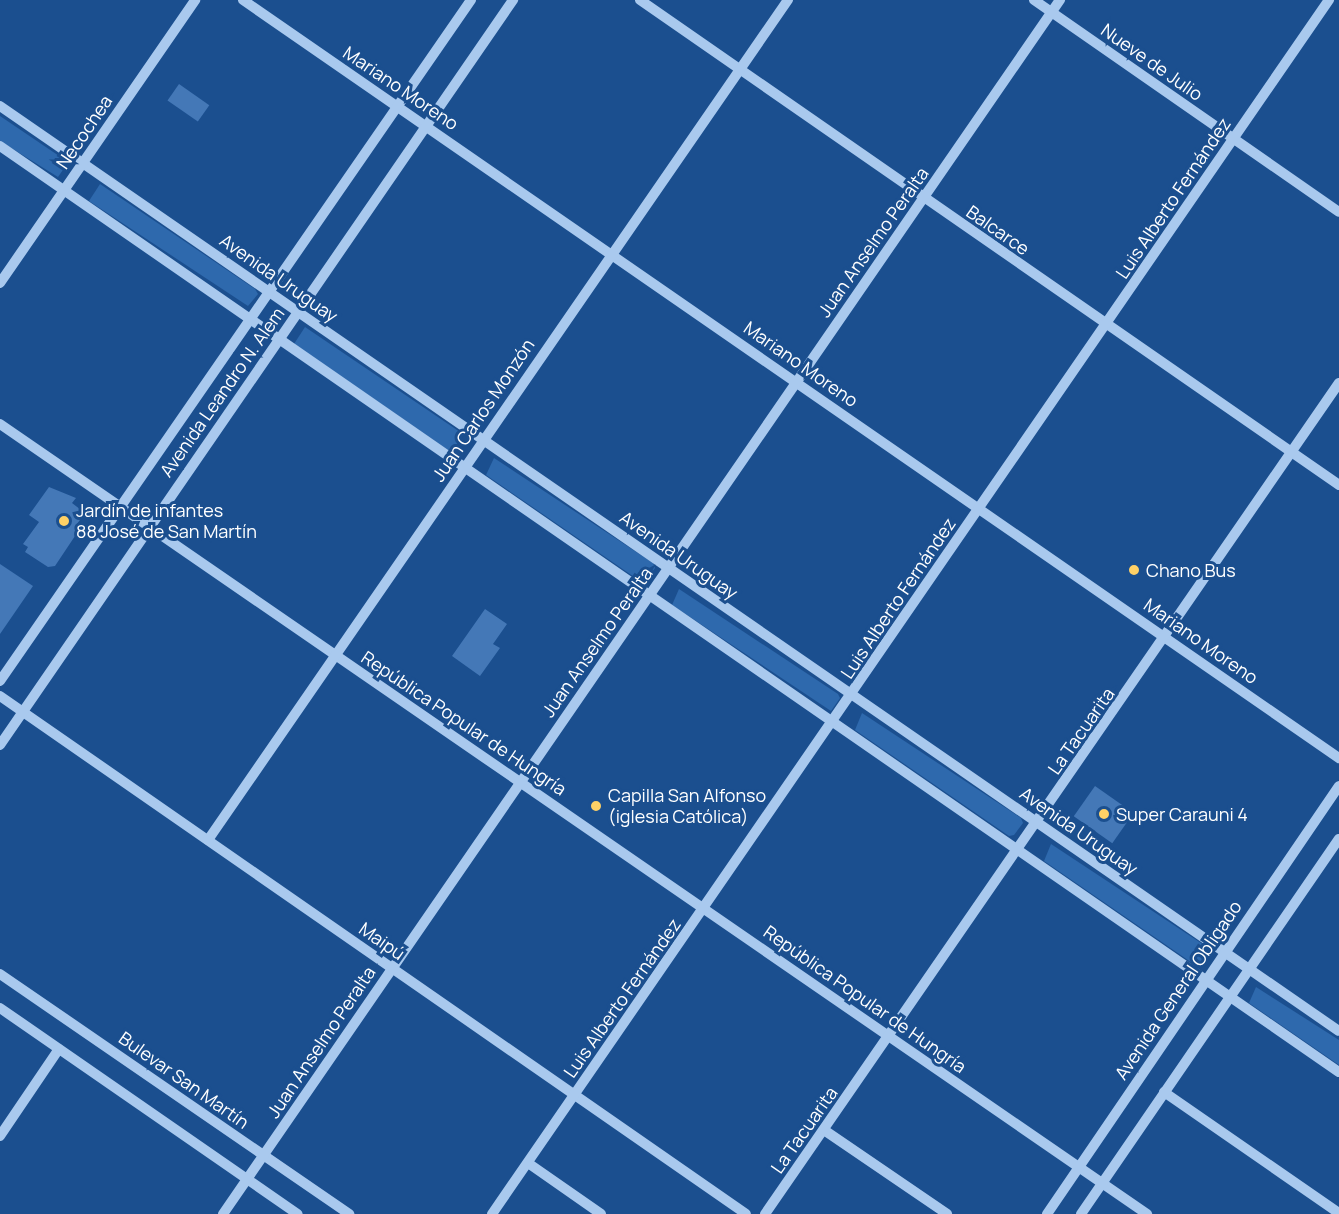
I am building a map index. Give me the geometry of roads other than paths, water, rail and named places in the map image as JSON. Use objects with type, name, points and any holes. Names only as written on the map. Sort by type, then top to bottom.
[{"type":"street","name":"Necochea","points":[[0,283],[195,0]]},
{"type":"street","name":"Mariano Moreno","points":[[243,0],[980,507],[1339,758]]},
{"type":"street","name":"Avenida Leandro N. Alem","points":[[0,681],[471,0]]},
{"type":"street","name":"Avenida Leandro N. Alem","points":[[0,745],[148,526],[513,0]]},
{"type":"street","name":"Balcarce","points":[[640,0],[1107,326],[1339,484]]},
{"type":"street","name":"Juan Carlos Monzón","points":[[208,840],[611,252],[788,0]]},
{"type":"street","name":"Nueve de Julio","points":[[1034,0],[1339,212]]},
{"type":"street","name":"Juan Anselmo Peralta","points":[[223,1214],[1060,0]]},
{"type":"street","name":"Luis Alberto Fernández","points":[[492,1214],[834,723],[1329,0]]},
{"type":"street","name":"Avenida Uruguay","points":[[0,106],[1339,1031]]},
{"type":"street","points":[[0,147],[1339,1072]]},
{"type":"street","name":"La Tacuarita","points":[[765,1214],[1167,637],[1339,383]]},
{"type":"street","name":"República Popular de Hungría","points":[[0,424],[1147,1214]]},
{"type":"street","name":"Maipú","points":[[0,696],[746,1214]]},
{"type":"street","name":"Avenida General Obligado","points":[[1047,1214],[1204,979],[1339,786]]},
{"type":"street","points":[[1081,1214],[1339,838]]},
{"type":"street","name":"Bulevar San Martín","points":[[0,974],[349,1214]]},
{"type":"street","points":[[0,1008],[298,1214]]},
{"type":"street","points":[[0,1136],[59,1049]]},
{"type":"street","points":[[1164,1092],[1339,1213]]},
{"type":"street","points":[[824,1130],[947,1214]]},
{"type":"street","points":[[528,1163],[601,1214]]},
{"type":"place","name":"Jardín de infantes 88 José de San Martín","points":[[64,521]]},
{"type":"place","name":"Chano Bus","points":[[1134,570]]},
{"type":"place","name":"Capilla San Alfonso (iglesia Católica)","points":[[596,806]]},
{"type":"place","name":"Super Carauni 4","points":[[1104,814]]}]
